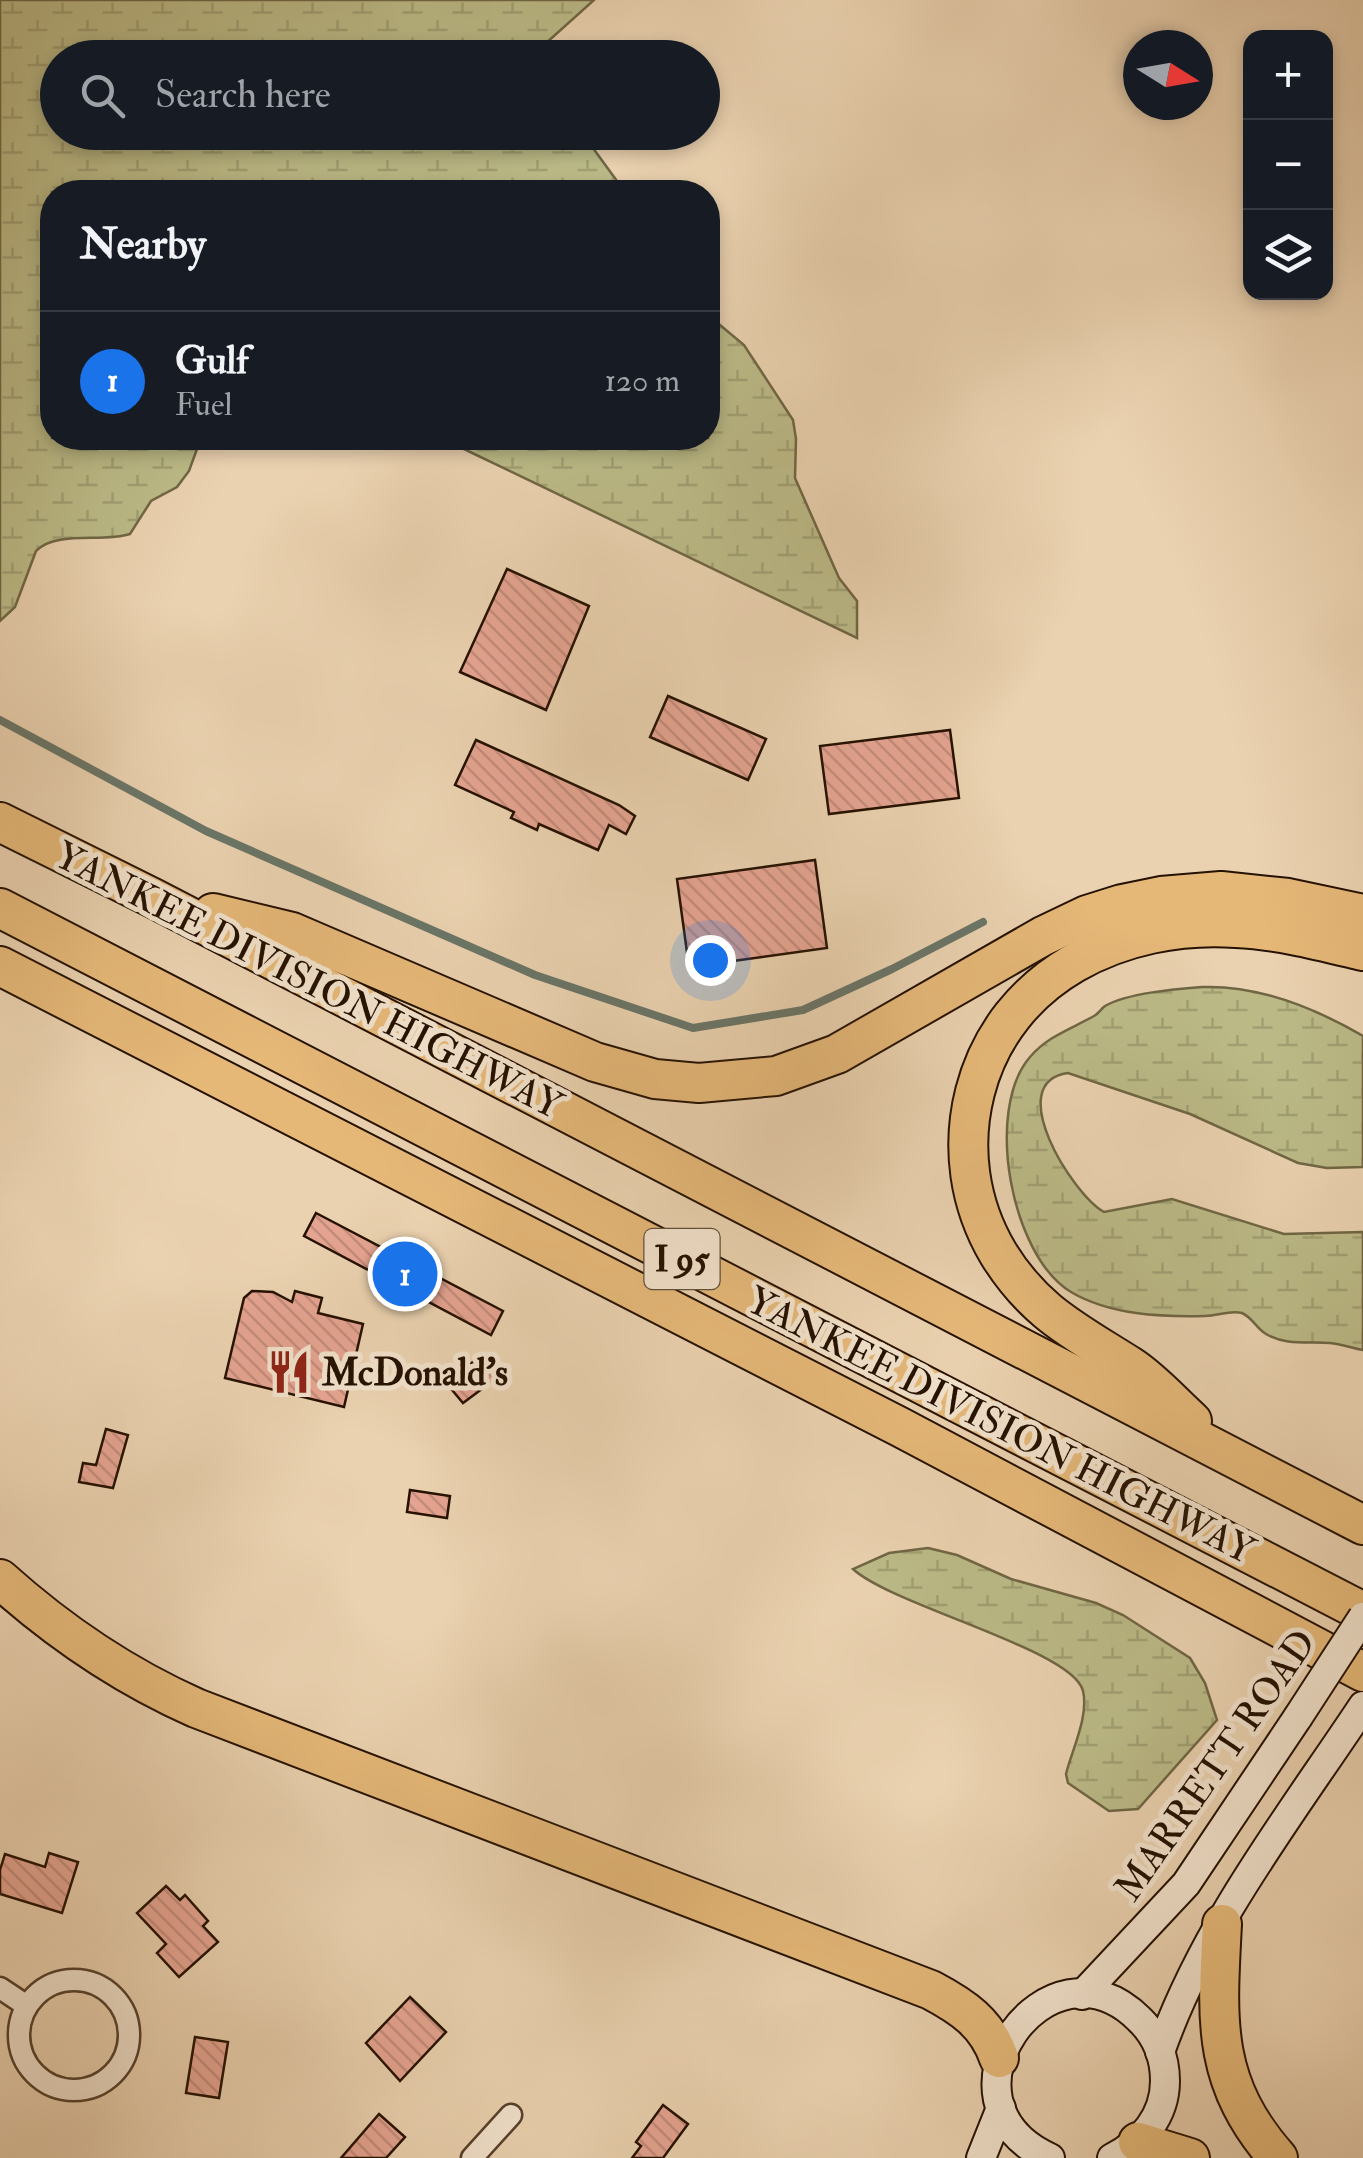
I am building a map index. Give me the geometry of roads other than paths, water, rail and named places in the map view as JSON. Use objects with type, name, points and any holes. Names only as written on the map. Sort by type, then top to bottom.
[{"type":"highway","name":"YANKEE DIVISION HIGHWAY","points":[[0,822],[1363,1525]]},
{"type":"highway","points":[[153,898],[292,932],[595,1062],[656,1079],[699,1083],[764,1078],[823,1060],[1043,936],[1122,904],[1221,891],[1288,898],[1363,914]]},
{"type":"highway","name":"YANKEE DIVISION HIGHWAY","points":[[0,908],[1363,1614]]},
{"type":"highway","points":[[1231,1456],[1133,1368],[1085,1341],[1052,1316],[1007,1266],[980,1214],[969,1169],[968,1132],[976,1085],[999,1034],[1025,1000],[1064,967],[1118,942],[1171,931],[1222,927],[1284,933],[1363,951]]},
{"type":"highway","points":[[0,966],[900,1427],[1363,1672]]},
{"type":"highway","points":[[0,1580],[86,1648],[186,1704],[917,1983],[972,2015],[992,2040],[999,2058]]},
{"type":"highway","points":[[1222,1924],[1218,2003],[1226,2068],[1239,2106],[1278,2158]]},
{"type":"highway","points":[[1125,2150],[1190,2158]]},
{"type":"main road","name":"MARRETT ROAD","points":[[1082,1995],[1186,1884],[1363,1614]]},
{"type":"main road","points":[[1160,2052],[1188,1979],[1363,1706]]},
{"type":"main road","points":[[1050,2158],[1016,2134],[1001,2108],[996,2075],[999,2058],[1025,2016],[1054,1999],[1082,1995],[1103,1998],[1133,2012],[1154,2037],[1160,2052],[1165,2084],[1162,2100],[1149,2129],[1125,2150]]},
{"type":"main road","points":[[981,2158],[1001,2108]]},
{"type":"street","points":[[65,1980],[102,1986],[126,2016],[130,2038],[116,2070],[86,2091],[54,2088],[40,2079],[20,2048],[19,2035],[27,2006],[37,1992],[65,1980]]},
{"type":"street","points":[[0,1988],[27,2006]]},
{"type":"street","points":[[472,2158],[511,2115]]},
{"type":"waterway","points":[[0,720],[206,831],[535,975],[693,1028],[803,1010],[983,922]]},
{"type":"place","name":"Gulf","points":[[405,1274]]},
{"type":"place","name":"McDonald's","points":[[289,1372]]}]
